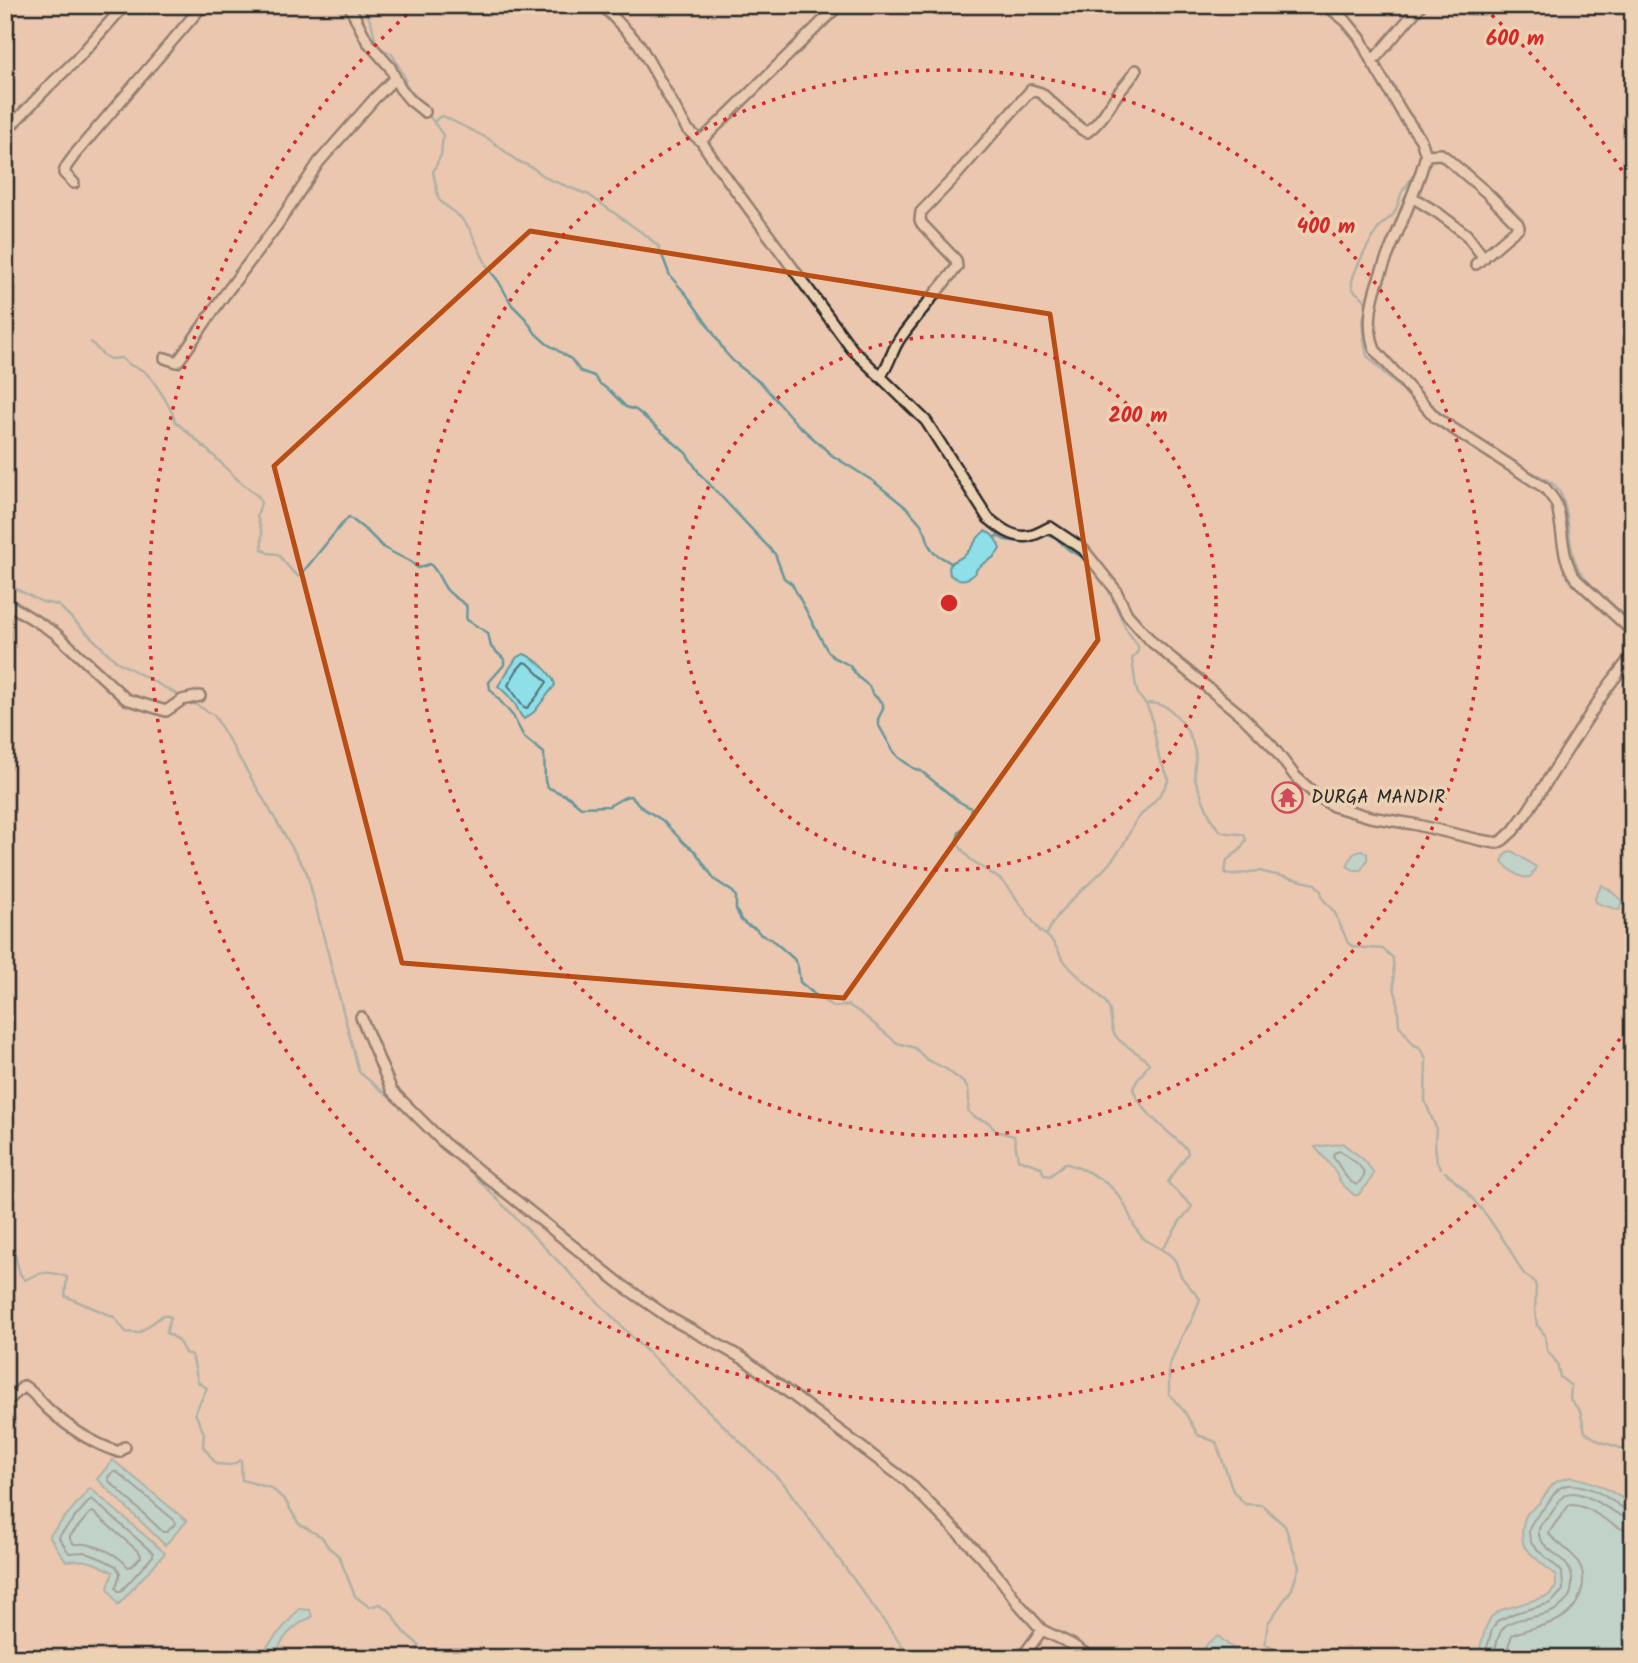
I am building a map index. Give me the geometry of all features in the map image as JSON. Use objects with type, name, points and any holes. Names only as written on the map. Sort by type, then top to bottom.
[{"type":"street","points":[[5,132],[76,60],[125,5]]},
{"type":"street","points":[[74,183],[64,173],[76,153],[203,5]]},
{"type":"street","points":[[349,5],[368,41],[390,67],[410,100],[425,112]]},
{"type":"street","points":[[602,5],[639,44],[687,129],[701,141],[852,349],[926,421],[988,518],[1001,529],[1018,536],[1028,536],[1050,527],[1083,549],[1115,589],[1127,614],[1152,642],[1241,716],[1272,746],[1294,776],[1333,806],[1351,813],[1480,840],[1497,843],[1503,840],[1513,831],[1547,783],[1607,688],[1633,654]]},
{"type":"street","points":[[701,141],[839,5]]},
{"type":"street","points":[[1326,5],[1346,21],[1360,38],[1403,114],[1421,140],[1426,155],[1376,291],[1370,326],[1371,339],[1376,350],[1435,417],[1545,488],[1556,504],[1570,572],[1633,632]]},
{"type":"street","points":[[1371,60],[1421,5]]},
{"type":"street","points":[[880,377],[900,339],[957,267],[956,260],[920,220],[921,212],[1031,90],[1041,93],[1080,129],[1087,132],[1097,125],[1136,70]]},
{"type":"street","points":[[165,358],[177,362],[278,224],[319,162],[375,98],[391,82],[397,81]]},
{"type":"street","points":[[1412,197],[1466,234],[1480,261],[1518,227],[1518,223],[1487,193],[1445,157],[1441,154],[1426,155]]},
{"type":"street","points":[[5,602],[55,634],[126,699],[166,711],[182,701],[200,696]]},
{"type":"street","points":[[361,1017],[392,1091],[444,1143],[631,1291],[668,1317],[744,1359],[908,1482],[981,1556],[1042,1630],[1072,1644],[1092,1658]]},
{"type":"street","points":[[5,1403],[24,1386],[72,1429],[106,1448],[119,1452],[125,1447]]},
{"type":"street","points":[[1024,1658],[1042,1630]]},
{"type":"highlighted area","points":[[530,231],[1050,314],[1098,640],[844,998],[402,963],[274,466]]},
{"type":"water","points":[[985,531],[996,541],[1000,549],[997,553],[969,578],[961,579],[950,575],[951,563],[966,554]]},
{"type":"water","points":[[524,654],[543,667],[555,685],[534,712],[524,719],[513,701],[498,686],[517,657]]},
{"type":"water","points":[[1361,851],[1367,853],[1367,860],[1361,870],[1347,866],[1353,854]]},
{"type":"water","points":[[1512,851],[1536,867],[1530,876],[1518,875],[1502,861],[1507,852]]},
{"type":"water","points":[[1602,885],[1622,901],[1619,910],[1596,902],[1595,898]]},
{"type":"water","points":[[1342,1143],[1363,1159],[1374,1173],[1358,1195],[1354,1195],[1341,1183],[1333,1168],[1315,1147]]},
{"type":"water","points":[[113,1460],[187,1521],[165,1545],[97,1479]]},
{"type":"water","points":[[1571,1477],[1604,1488],[1633,1506],[1633,1658],[1477,1658],[1491,1617],[1501,1610],[1548,1596],[1556,1587],[1556,1576],[1524,1546],[1523,1525],[1527,1514],[1552,1486]]},
{"type":"water","points":[[90,1488],[165,1553],[118,1605],[108,1588],[113,1572],[91,1562],[66,1561],[49,1536]]},
{"type":"water","points":[[299,1609],[310,1610],[312,1617],[289,1633],[275,1658],[257,1658]]},
{"type":"water","points":[[1218,1636],[1237,1652],[1232,1658],[1198,1658],[1208,1643]]},
{"type":"waterway","points":[[358,5],[368,16],[379,47],[392,54],[405,78],[405,84],[426,105],[430,117],[443,135],[441,155],[433,172],[439,200],[469,228],[488,268],[512,305],[546,343],[571,359],[580,371],[594,376],[626,407],[636,410],[686,453],[700,474],[775,554],[784,578],[792,584],[827,650],[833,657],[849,665],[883,704],[878,724],[898,757],[971,808],[972,815],[957,840],[960,847],[970,859],[1008,887],[1065,962],[1107,1004],[1115,1035],[1149,1063],[1133,1089],[1149,1114],[1187,1149],[1188,1153],[1168,1182],[1192,1206],[1162,1249]]},
{"type":"waterway","points":[[1335,5],[1357,26],[1374,54]]},
{"type":"waterway","points":[[1376,59],[1396,88],[1394,95]]},
{"type":"waterway","points":[[1393,101],[1397,117],[1417,145],[1419,162],[1395,212],[1381,225],[1364,252],[1353,276],[1352,286],[1366,303],[1363,328],[1367,356],[1400,388]]},
{"type":"waterway","points":[[434,122],[443,116],[489,139],[516,160],[548,179],[589,195],[648,237],[659,247],[670,276],[686,294],[733,361],[762,384],[796,423],[833,456],[873,481],[908,509],[921,524],[934,553],[951,563]]},
{"type":"waterway","points":[[91,342],[110,359],[121,358],[145,372],[163,395],[175,421],[259,497],[261,503],[257,516],[262,533],[262,549],[278,554],[299,577],[349,517],[384,548],[418,568],[430,564],[447,590],[466,605],[467,620],[488,633],[491,647],[504,659],[504,665],[489,682],[490,689],[513,716],[524,737],[544,753],[547,787],[569,797],[581,807],[609,806],[630,796],[662,820],[695,851],[715,880],[733,892],[741,920],[761,935],[770,938],[794,959],[800,982],[820,999],[835,1007],[848,1005],[897,1043],[915,1048],[926,1059],[946,1069],[964,1083],[968,1089],[968,1111],[974,1117],[988,1122],[996,1131],[1014,1136],[1018,1159],[1041,1167],[1044,1175],[1050,1176],[1065,1163],[1082,1169],[1114,1190],[1140,1235],[1174,1259],[1180,1274],[1200,1299],[1169,1366],[1169,1394],[1184,1411],[1198,1435],[1216,1442],[1233,1491],[1245,1504],[1262,1505],[1285,1526],[1299,1567],[1292,1589],[1268,1623],[1265,1644],[1289,1658]]},
{"type":"waterway","points":[[1409,381],[1443,416],[1504,457],[1555,485],[1565,505],[1572,549],[1579,570],[1596,590],[1633,623]]},
{"type":"waterway","points":[[994,537],[1022,542],[1047,535],[1055,537],[1069,550],[1086,559]]},
{"type":"waterway","points":[[1047,934],[1066,906],[1116,856],[1136,821],[1159,796],[1169,779],[1159,758],[1151,715],[1136,688],[1132,659],[1138,646],[1126,629],[1109,591],[1098,575]]},
{"type":"waterway","points":[[5,583],[42,602],[58,605],[116,661],[182,697]]},
{"type":"waterway","points":[[191,702],[214,715],[307,873],[359,1072],[406,1111]]},
{"type":"waterway","points":[[1146,704],[1155,703],[1171,710],[1184,725],[1195,751],[1195,779],[1213,822],[1221,831],[1244,835],[1246,840],[1240,850],[1227,860],[1225,873],[1259,871],[1315,884],[1335,913],[1348,943],[1354,947],[1383,949],[1393,958],[1399,1025],[1426,1058],[1425,1101],[1436,1128],[1437,1162],[1441,1168]]},
{"type":"waterway","points":[[462,1163],[637,1342],[784,1484],[911,1658]]},
{"type":"waterway","points":[[1445,1172],[1487,1216],[1525,1275],[1534,1281],[1537,1325],[1545,1335],[1547,1350],[1557,1363],[1560,1377],[1571,1386],[1570,1399],[1580,1411],[1585,1432],[1599,1441],[1633,1452]]},
{"type":"waterway","points":[[5,1232],[10,1236],[20,1274],[25,1280],[46,1273],[67,1277],[65,1296],[114,1317],[126,1332],[139,1333],[163,1315],[171,1317],[166,1333],[178,1341],[185,1353],[192,1355],[198,1382],[207,1388],[195,1413],[204,1433],[203,1446],[216,1464],[231,1465],[241,1460],[242,1480],[271,1488],[285,1500],[299,1524],[322,1537],[328,1547],[339,1556],[355,1596],[369,1607],[380,1604],[390,1611],[405,1633],[419,1645],[416,1658]]},
{"type":"waterway","points":[[1092,1653],[1098,1653],[1103,1658]]},
{"type":"waterway","points":[[1040,1658],[1082,1654]]},
{"type":"place","name":"DURGA MANDIR","points":[[1288,798]]}]
